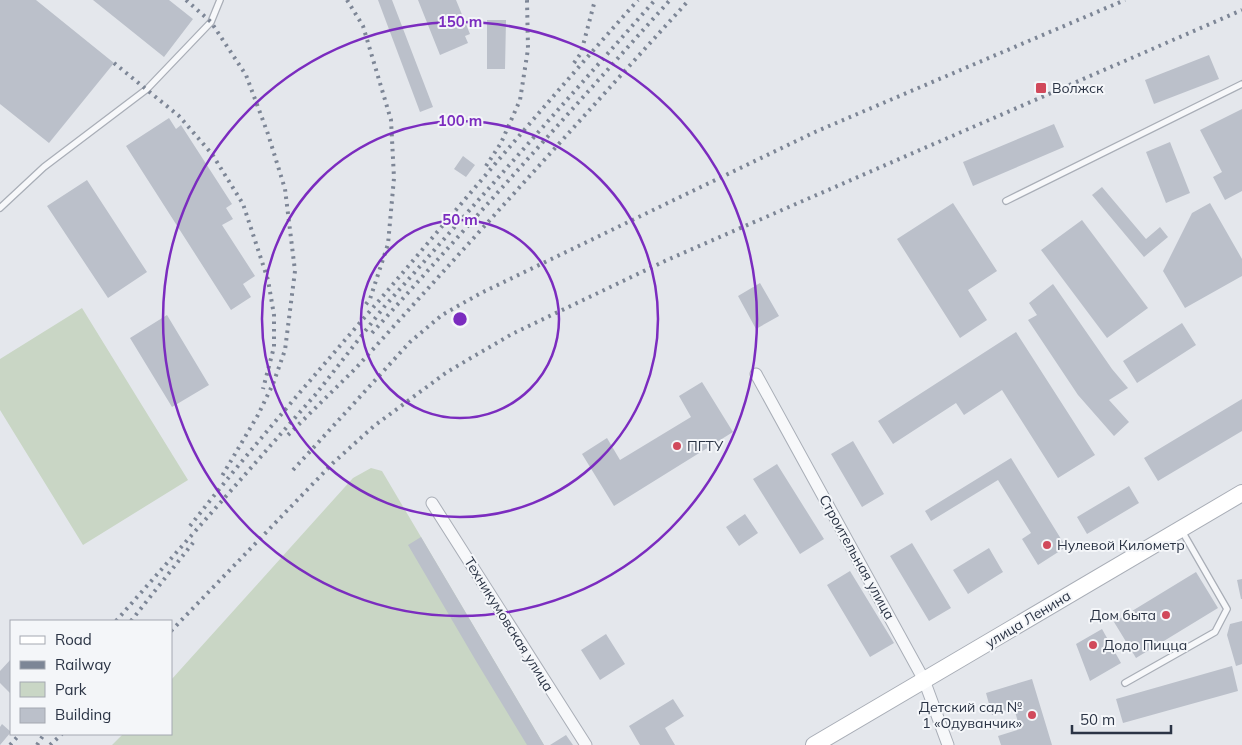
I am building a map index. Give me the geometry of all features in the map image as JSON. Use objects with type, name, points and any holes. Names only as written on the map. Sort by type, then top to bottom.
[{"type":"main road","name":"улица Ленина","points":[[814,745],[1242,493]]},
{"type":"street","name":"Строительная улица","points":[[756,374],[924,680],[948,745]]},
{"type":"street","name":"Техникумовская улица","points":[[432,503],[586,745]]},
{"type":"lane","points":[[0,208],[44,167],[147,89],[210,22],[220,0]]},
{"type":"lane","points":[[1006,201],[1242,84]]},
{"type":"lane","points":[[1125,683],[1215,632],[1227,609],[1180,529]]},
{"type":"green space","points":[[82,308],[188,480],[83,545],[0,410],[0,359]]},
{"type":"green space","points":[[371,468],[382,471],[544,745],[112,745],[122,735],[172,735],[172,679],[353,478]]},
{"type":"building","points":[[0,0],[36,0],[114,63],[49,143],[0,104]]},
{"type":"building","points":[[93,0],[169,0],[193,19],[164,57]]},
{"type":"building","points":[[378,0],[392,0],[433,107],[420,112]]},
{"type":"building","points":[[418,0],[456,0],[470,34],[465,36],[468,43],[440,55]]},
{"type":"building","points":[[487,20],[506,20],[505,69],[487,69]]},
{"type":"building","points":[[1209,55],[1219,79],[1154,104],[1145,80]]},
{"type":"building","points":[[1242,109],[1242,191],[1225,200],[1213,177],[1222,172],[1200,130]]},
{"type":"building","points":[[169,118],[176,129],[181,125],[232,204],[226,208],[233,219],[222,225],[255,276],[243,284],[251,297],[231,310],[126,146]]},
{"type":"building","points":[[1054,124],[1064,147],[973,186],[963,162]]},
{"type":"building","points":[[1170,142],[1190,193],[1166,203],[1146,152]]},
{"type":"building","points":[[463,156],[475,165],[466,177],[454,169]]},
{"type":"building","points":[[87,180],[147,272],[108,298],[47,206]]},
{"type":"building","points":[[1102,187],[1146,239],[1160,227],[1168,237],[1144,257],[1092,195]]},
{"type":"building","points":[[953,203],[997,271],[968,290],[987,320],[960,338],[897,239]]},
{"type":"building","points":[[1210,203],[1242,259],[1242,276],[1185,308],[1163,271],[1192,213]]},
{"type":"building","points":[[1082,220],[1148,308],[1107,338],[1041,250]]},
{"type":"building","points":[[760,283],[779,316],[756,329],[738,296]]},
{"type":"building","points":[[1053,284],[1112,369],[1128,388],[1109,400],[1129,422],[1114,436],[1078,395],[1028,320],[1037,315],[1029,303]]},
{"type":"building","points":[[167,315],[209,385],[172,407],[130,338]]},
{"type":"building","points":[[1182,323],[1196,345],[1137,383],[1123,361]]},
{"type":"building","points":[[1016,332],[1095,455],[1058,478],[1002,390],[964,415],[956,403],[893,444],[878,421]]},
{"type":"building","name":"ПГТУ","points":[[702,382],[733,432],[614,506],[582,454],[607,438],[620,460],[691,417],[679,396]]},
{"type":"building","points":[[1242,399],[1242,431],[1158,481],[1144,458]]},
{"type":"building","points":[[853,441],[884,494],[862,507],[831,454]]},
{"type":"building","points":[[1011,458],[1066,547],[1038,565],[1022,539],[1031,533],[998,480],[931,521],[925,511]]},
{"type":"building","points":[[777,464],[824,539],[800,554],[753,479]]},
{"type":"building","points":[[1129,486],[1139,503],[1087,534],[1077,517]]},
{"type":"building","points":[[745,514],[758,533],[739,546],[726,527]]},
{"type":"building","points":[[421,537],[544,745],[527,745],[476,661],[408,545]]},
{"type":"building","points":[[912,543],[951,608],[929,621],[890,556]]},
{"type":"building","points":[[989,548],[1003,572],[968,594],[953,570]]},
{"type":"building","points":[[850,571],[894,643],[870,657],[827,585]]},
{"type":"building","name":"Дом быта","points":[[1196,572],[1218,608],[1136,658],[1114,622]]},
{"type":"building","points":[[1242,579],[1242,599],[1241,599],[1237,580]]},
{"type":"building","points":[[1242,621],[1242,664],[1236,666],[1227,635],[1230,624]]},
{"type":"building","points":[[1102,629],[1121,663],[1090,681],[1076,644]]},
{"type":"building","points":[[606,634],[625,664],[600,680],[581,650]]},
{"type":"building","points":[[10,660],[10,693],[0,683],[0,671]]},
{"type":"building","points":[[1232,666],[1238,691],[1123,723],[1116,699]]},
{"type":"building","points":[[1032,679],[1052,745],[1001,745],[998,736],[1020,729],[1014,708],[992,715],[986,693]]},
{"type":"building","points":[[673,699],[684,716],[665,728],[675,745],[640,745],[629,726]]},
{"type":"building","points":[[2,724],[10,733],[0,745],[0,727]]},
{"type":"building","points":[[566,735],[573,745],[550,745]]},
{"type":"railway","points":[[186,0],[211,22],[246,75],[268,134],[285,189],[295,271],[285,350],[273,384],[258,415],[222,476]]},
{"type":"railway","points":[[347,0],[363,26],[391,120],[394,178],[388,244],[370,299],[363,308]]},
{"type":"railway","points":[[486,166],[501,143],[520,100],[528,49],[527,0]]},
{"type":"railway","points":[[574,63],[581,53],[595,0]]},
{"type":"railway","points":[[190,526],[288,406],[638,0]]},
{"type":"railway","points":[[117,620],[316,394],[384,307],[655,0]]},
{"type":"railway","points":[[372,333],[670,0]]},
{"type":"railway","points":[[288,435],[356,368],[689,0]]},
{"type":"railway","points":[[293,470],[410,342],[442,315],[481,293],[815,132],[1125,0]]},
{"type":"railway","points":[[172,630],[333,463],[374,426],[447,372],[512,334],[667,260],[1242,10]]},
{"type":"railway","points":[[114,63],[179,116],[212,154],[243,204],[268,280],[274,315],[274,347],[263,389]]},
{"type":"railway","points":[[132,620],[196,539]]},
{"type":"railway","points":[[10,745],[19,735]]},
{"type":"railway","points":[[37,745],[43,735]]},
{"type":"railway","points":[[50,745],[61,735]]},
{"type":"place","name":"Волжск","points":[[1041,88]]},
{"type":"place","name":"ПГТУ","points":[[677,446]]},
{"type":"place","name":"Нулевой Километр","points":[[1047,545]]},
{"type":"place","name":"Дом быта","points":[[1166,615]]},
{"type":"place","name":"Додо Пицца","points":[[1093,645]]},
{"type":"place","name":"Детский сад № 1 «Одуванчик»","points":[[1032,715]]}]
